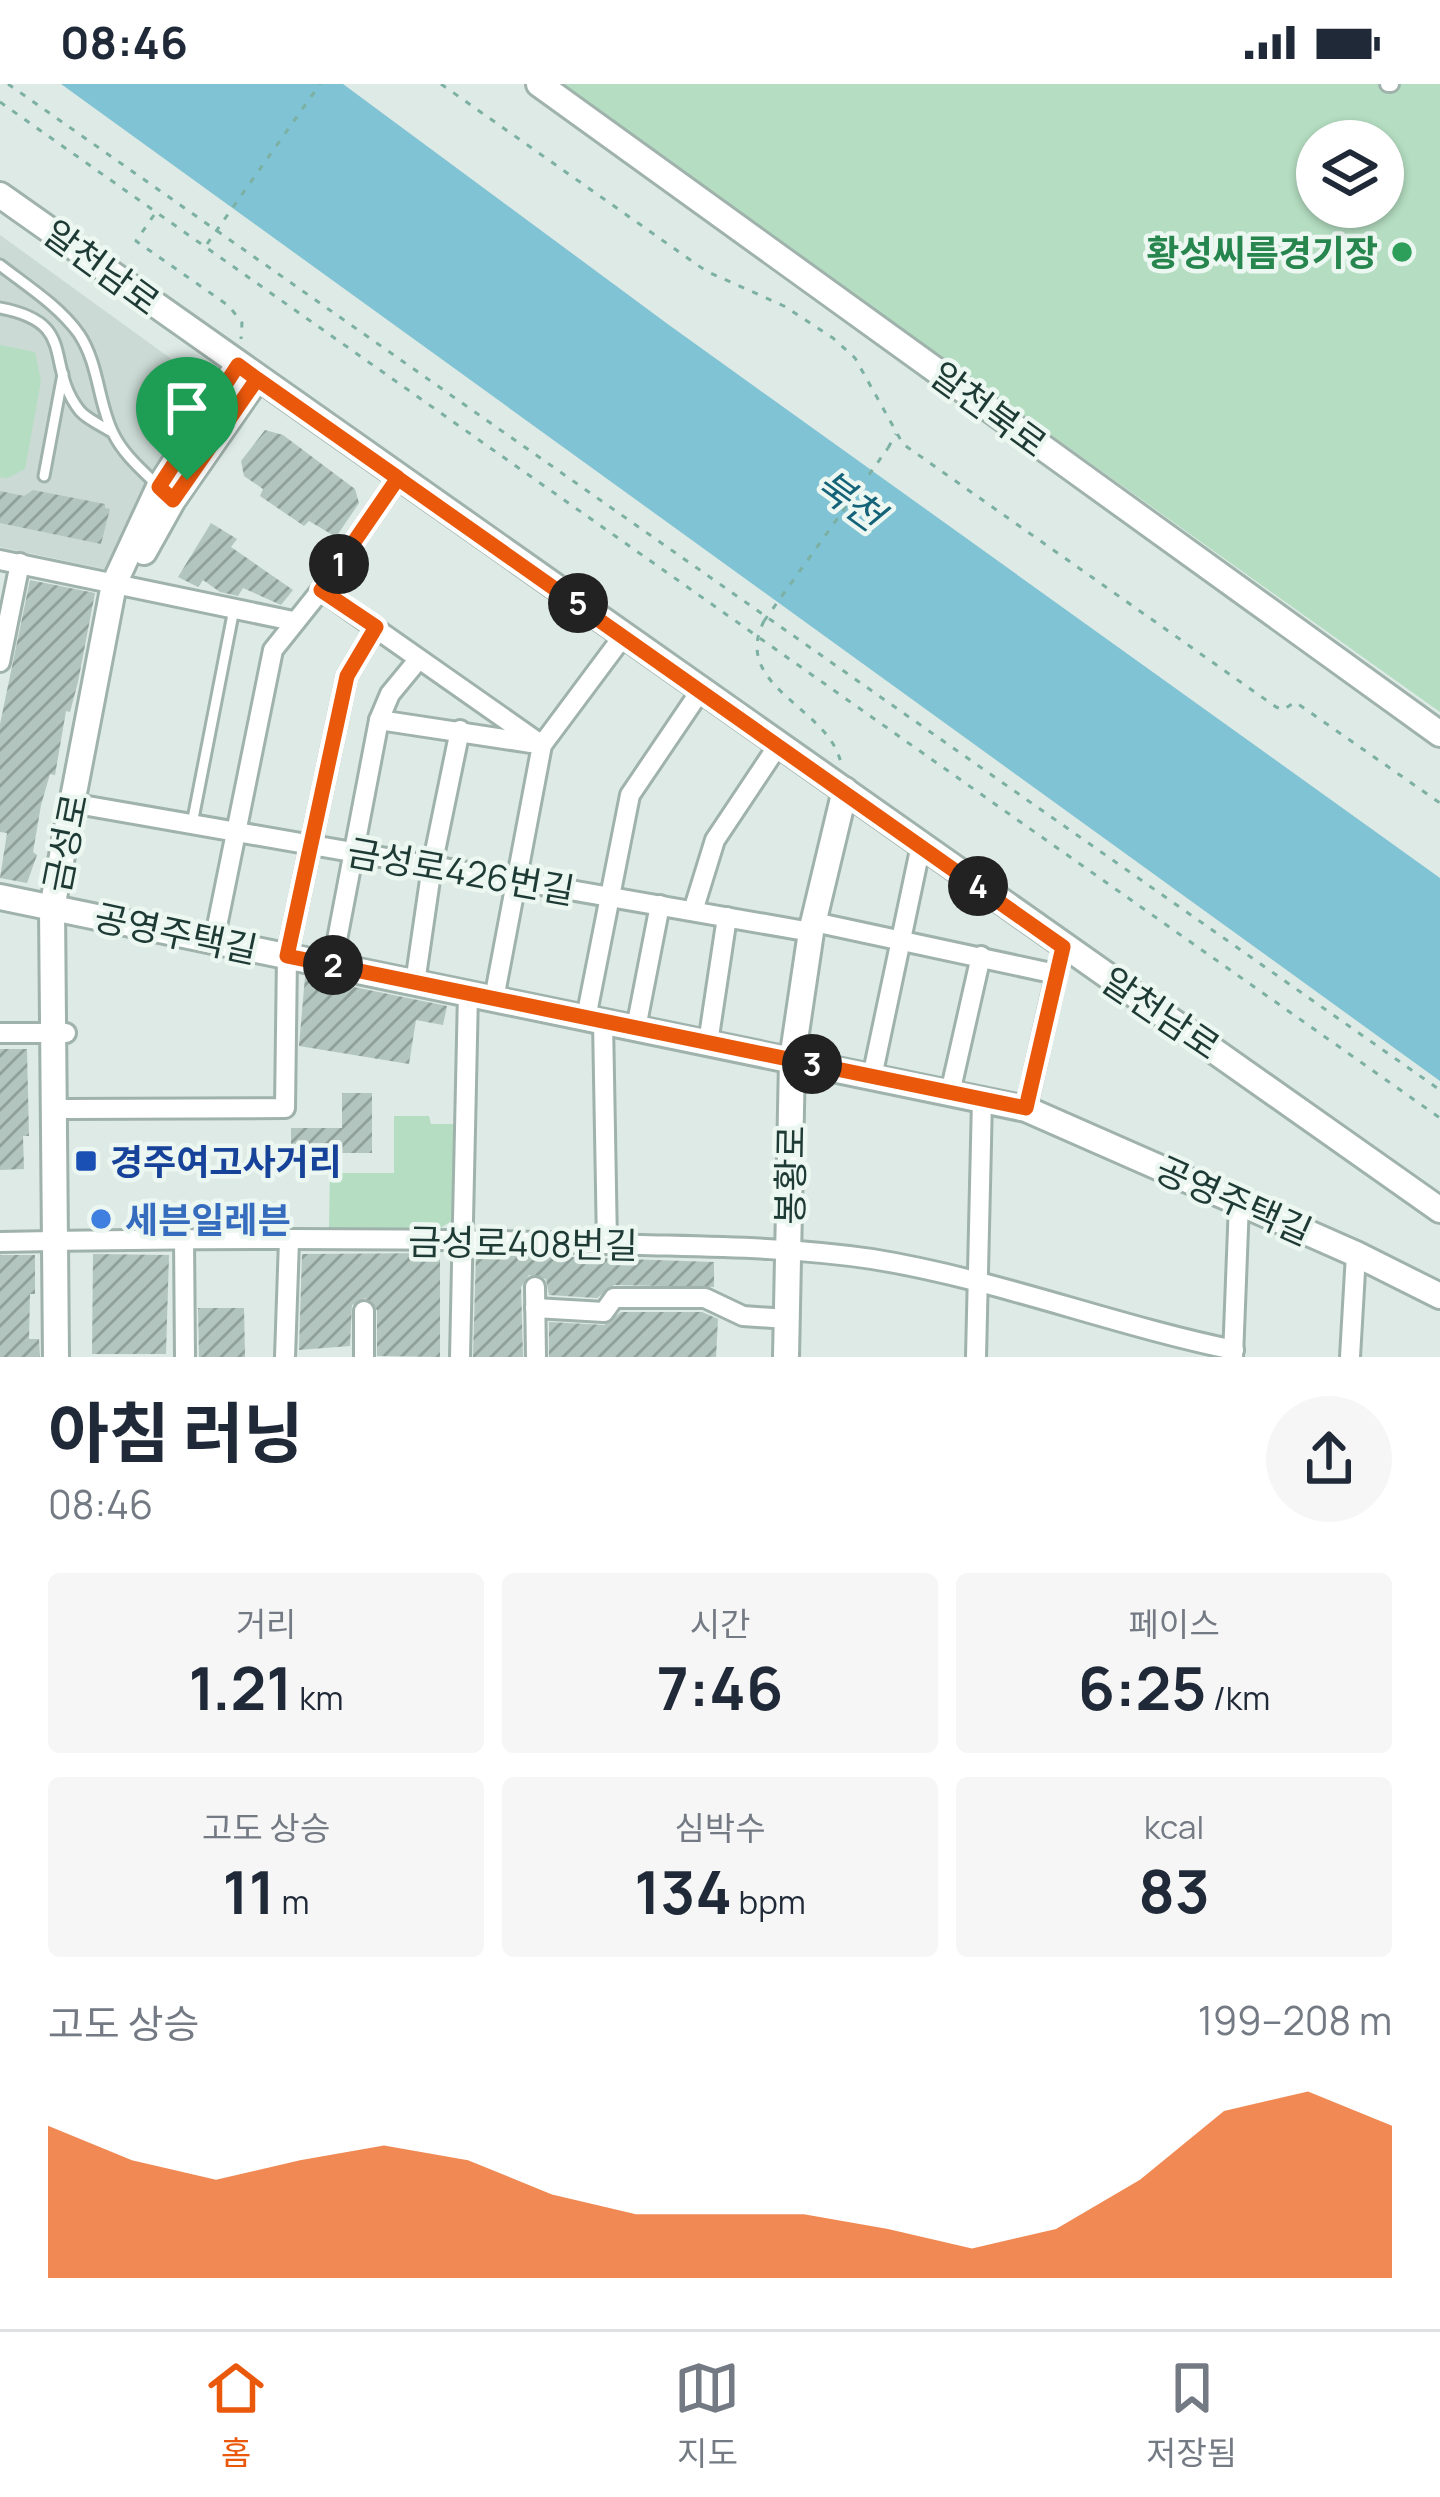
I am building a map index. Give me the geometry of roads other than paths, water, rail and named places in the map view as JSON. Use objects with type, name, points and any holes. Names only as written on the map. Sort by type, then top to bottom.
[{"type":"street","name":"알천북로","points":[[538,84],[1440,734]]},
{"type":"street","name":"알천남로","points":[[0,194],[1440,1210]]},
{"type":"street","name":"금성로","points":[[72,1357],[61,1240],[60,910],[122,585],[152,534],[166,494],[248,372]]},
{"type":"street","points":[[214,941],[274,650],[398,478]]},
{"type":"street","points":[[0,662],[10,561],[293,621]]},
{"type":"street","name":"금성로","points":[[60,910],[88,806],[122,585]]},
{"type":"street","points":[[321,590],[542,745]]},
{"type":"street","points":[[66,1109],[284,1108],[287,956],[347,676],[376,627]]},
{"type":"street","points":[[494,999],[542,745],[624,635]]},
{"type":"street","points":[[332,965],[379,719],[390,694],[418,660]]},
{"type":"street","points":[[607,1244],[595,1020],[611,897],[630,795],[701,690]]},
{"type":"street","points":[[379,719],[542,745]]},
{"type":"street","points":[[415,982],[432,866],[460,730]]},
{"type":"street","points":[[693,911],[716,840],[779,744]]},
{"type":"street","name":"봉황로","points":[[786,1357],[792,1060],[812,927],[845,790]]},
{"type":"street","name":"금성로426번길","points":[[88,806],[727,917],[812,927]]},
{"type":"street","points":[[872,1077],[921,845]]},
{"type":"street","name":"공영주택길","points":[[0,897],[1026,1108],[1440,1296]]},
{"type":"street","points":[[636,1028],[660,905]]},
{"type":"street","points":[[708,1043],[727,917]]},
{"type":"street","points":[[812,927],[901,939],[1056,974]]},
{"type":"street","points":[[1026,1108],[1063,947]]},
{"type":"street","points":[[950,1093],[981,956]]},
{"type":"street","points":[[460,1357],[468,994]]},
{"type":"street","points":[[0,1033],[59,1033]]},
{"type":"street","name":"금성로","points":[[56,1357],[66,1109],[59,1033]]},
{"type":"street","points":[[976,1357],[982,1100]]},
{"type":"street","points":[[1233,1354],[1239,1203]]},
{"type":"street","points":[[184,1238],[185,1357]]},
{"type":"street","name":"금성로408번길","points":[[0,1242],[463,1239],[789,1251],[870,1259],[976,1280],[1233,1354]]},
{"type":"street","points":[[285,1357],[289,1240]]},
{"type":"street","points":[[1350,1357],[1356,1254]]},
{"type":"street","points":[[536,1357],[535,1298],[604,1312],[614,1298],[705,1298],[743,1316],[787,1318]]},
{"type":"street","points":[[364,1311],[364,1357]]},
{"type":"lane","points":[[0,265],[52,306],[80,336],[103,392],[112,432],[130,459],[166,494]]},
{"type":"lane","points":[[0,308],[38,320],[53,334],[63,374],[80,412],[112,432]]},
{"type":"lane","points":[[44,476],[63,374]]},
{"type":"lane","points":[[192,824],[234,609]]},
{"type":"water","name":"북천","points":[[61,84],[343,84],[669,325],[1440,878],[1440,1081]]},
{"type":"place","name":"황성씨름경기장","points":[[1402,252]]},
{"type":"place","name":"경주여고사거리","points":[[86,1161]]},
{"type":"place","name":"세븐일레븐","points":[[101,1219]]}]
